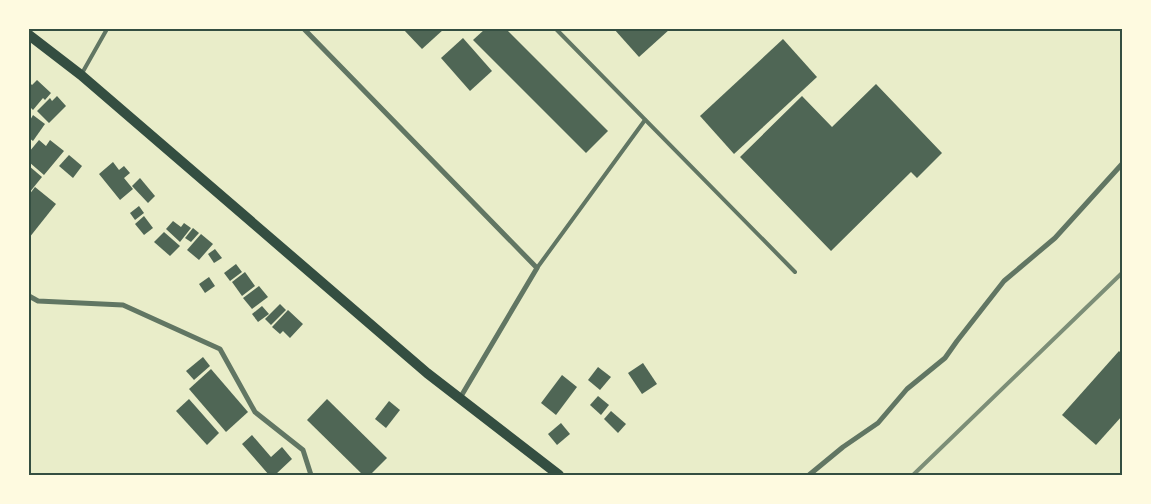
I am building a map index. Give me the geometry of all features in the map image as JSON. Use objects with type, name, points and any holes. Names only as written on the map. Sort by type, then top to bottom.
[{"type":"main road","points":[[29,35],[81,75],[419,366],[559,475]]},
{"type":"street","points":[[304,29],[537,268],[460,398]]},
{"type":"street","points":[[809,475],[843,447],[878,423],[907,389],[945,358],[1004,281],[1055,238],[1122,164]]},
{"type":"street","points":[[29,296],[38,301],[123,305],[220,349],[255,412],[303,450],[311,475]]},
{"type":"lane","points":[[81,75],[107,29]]},
{"type":"lane","points":[[556,29],[795,272]]},
{"type":"lane","points":[[537,268],[645,120]]},
{"type":"building","points":[[403,29],[444,29],[422,49]]},
{"type":"building","points":[[485,29],[506,29],[608,131],[586,153],[473,40]]},
{"type":"building","points":[[614,29],[670,29],[639,57]]},
{"type":"building","points":[[463,38],[492,71],[470,91],[441,58]]},
{"type":"building","points":[[783,39],[817,77],[734,154],[700,116]]},
{"type":"building","points":[[37,80],[51,93],[45,100],[43,98],[33,110],[29,106],[29,82],[32,85]]},
{"type":"building","points":[[876,84],[942,153],[917,178],[911,172],[831,251],[740,157],[802,96],[832,127]]},
{"type":"building","points":[[57,96],[66,106],[49,123],[37,111],[50,98],[52,101]]},
{"type":"building","points":[[33,115],[45,124],[33,141],[29,138],[29,122]]},
{"type":"building","points":[[39,140],[46,146],[50,140],[64,151],[44,175],[29,162],[29,152]]},
{"type":"building","points":[[69,155],[82,166],[73,178],[59,166]]},
{"type":"building","points":[[113,162],[119,170],[124,166],[130,173],[124,178],[133,189],[120,200],[99,174]]},
{"type":"building","points":[[29,166],[42,177],[29,193]]},
{"type":"building","points":[[140,178],[155,196],[148,203],[132,186]]},
{"type":"building","points":[[35,187],[56,204],[29,238],[29,195]]},
{"type":"building","points":[[139,206],[144,213],[135,220],[130,213]]},
{"type":"building","points":[[144,216],[153,228],[144,235],[135,224]]},
{"type":"building","points":[[173,221],[181,227],[184,223],[191,228],[180,242],[166,229]]},
{"type":"building","points":[[193,228],[199,233],[191,242],[185,238]]},
{"type":"building","points":[[164,232],[180,246],[170,256],[154,242]]},
{"type":"building","points":[[201,234],[213,244],[199,260],[187,250]]},
{"type":"building","points":[[215,249],[222,258],[214,263],[208,254]]},
{"type":"building","points":[[236,264],[242,272],[230,281],[224,273]]},
{"type":"building","points":[[245,272],[255,286],[242,296],[232,282]]},
{"type":"building","points":[[209,277],[215,286],[205,293],[199,284]]},
{"type":"building","points":[[259,286],[268,297],[252,309],[243,298]]},
{"type":"building","points":[[280,304],[286,310],[271,325],[265,319]]},
{"type":"building","points":[[262,306],[269,314],[258,322],[252,314]]},
{"type":"building","points":[[288,310],[303,324],[290,338],[283,331],[280,334],[272,327]]},
{"type":"building","points":[[1119,351],[1122,354],[1122,416],[1096,445],[1062,415]]},
{"type":"building","points":[[203,357],[210,366],[194,380],[186,371]]},
{"type":"building","points":[[643,363],[657,384],[642,394],[628,373]]},
{"type":"building","points":[[598,367],[611,377],[600,390],[588,380]]},
{"type":"building","points":[[211,369],[248,412],[226,432],[189,389]]},
{"type":"building","points":[[562,375],[577,387],[556,415],[541,403]]},
{"type":"building","points":[[598,396],[609,405],[601,415],[590,405]]},
{"type":"building","points":[[189,399],[219,433],[207,445],[176,411]]},
{"type":"building","points":[[327,399],[387,458],[370,475],[363,475],[307,420]]},
{"type":"building","points":[[389,401],[400,410],[386,428],[375,419]]},
{"type":"building","points":[[611,411],[626,424],[618,433],[604,419]]},
{"type":"building","points":[[561,423],[570,434],[557,445],[548,434]]},
{"type":"building","points":[[252,435],[271,457],[282,447],[292,459],[275,475],[269,475],[242,444]]},
{"type":"railway","points":[[913,475],[1122,273]]}]
